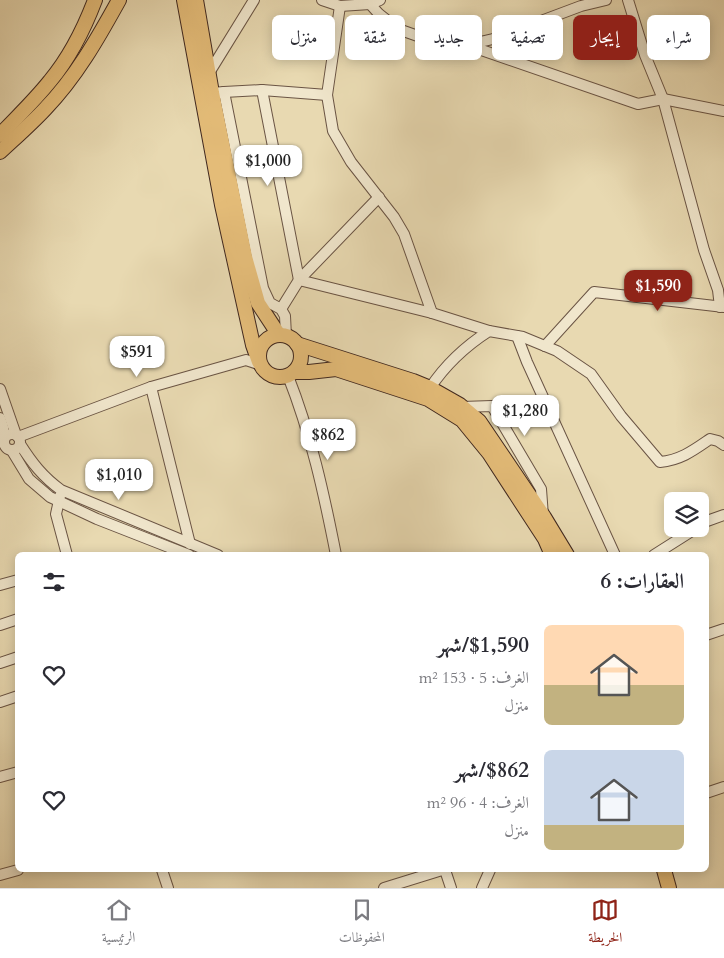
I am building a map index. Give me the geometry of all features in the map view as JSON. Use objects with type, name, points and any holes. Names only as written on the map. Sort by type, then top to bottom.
[{"type":"main road","points":[[0,135],[50,81],[61,66],[86,24],[95,0]]},
{"type":"main road","points":[[0,152],[46,108],[68,82],[96,42],[119,0]]},
{"type":"main road","points":[[184,0],[222,205],[253,344],[260,363],[268,374],[275,377],[336,369],[428,399],[462,420],[489,453],[545,539],[551,552]]},
{"type":"main road","points":[[196,0],[209,74],[218,92],[245,257],[258,303],[287,338],[299,348],[301,358],[299,365],[291,374]]},
{"type":"main road","points":[[260,363],[260,350],[263,343],[272,337],[287,338],[430,388],[462,407],[479,421],[544,517],[565,552]]},
{"type":"main road","points":[[665,872],[669,888]]},
{"type":"street","points":[[209,74],[254,0]]},
{"type":"street","points":[[322,0],[340,6],[375,2],[379,14],[398,30],[415,35]]},
{"type":"street","points":[[544,346],[594,292],[722,307],[704,250],[663,99],[645,55],[628,0]]},
{"type":"street","points":[[482,42],[581,6],[602,1]]},
{"type":"street","points":[[340,6],[327,95],[333,131],[351,162],[394,217],[404,234],[432,313]]},
{"type":"street","points":[[482,50],[638,104],[663,99],[724,111]]},
{"type":"street","points":[[287,338],[285,316],[281,309],[270,302],[263,288],[218,92],[262,90],[327,95]]},
{"type":"street","points":[[262,90],[299,280]]},
{"type":"street","points":[[281,309],[299,280],[379,197]]},
{"type":"street","points":[[299,280],[432,313],[488,331],[523,337],[557,350],[591,374],[622,416],[660,462],[684,457],[710,439],[724,444]]},
{"type":"street","points":[[430,388],[442,371],[469,344],[488,331]]},
{"type":"street","points":[[517,336],[614,552]]},
{"type":"street","points":[[10,443],[151,386],[246,360],[260,363]]},
{"type":"street","points":[[291,374],[323,490],[335,552]]},
{"type":"street","points":[[151,386],[190,544]]},
{"type":"street","points":[[0,390],[10,443],[47,480],[61,490],[210,552]]},
{"type":"street","points":[[462,407],[492,406],[541,489],[544,517]]},
{"type":"street","points":[[0,418],[10,443],[29,479],[38,488],[58,502],[182,552]]},
{"type":"street","points":[[61,490],[56,514],[67,552]]},
{"type":"street","points":[[709,520],[724,515]]},
{"type":"street","points":[[659,552],[682,537]]},
{"type":"street","points":[[0,586],[15,581]]},
{"type":"street","points":[[0,625],[15,620]]},
{"type":"street","points":[[709,634],[724,629]]},
{"type":"street","points":[[0,663],[15,659]]},
{"type":"street","points":[[0,702],[15,697]]},
{"type":"street","points":[[0,778],[15,773]]},
{"type":"street","points":[[709,789],[724,788]]},
{"type":"street","points":[[0,875],[15,871]]},
{"type":"street","points":[[163,872],[168,888]]},
{"type":"street","points":[[384,888],[437,872]]},
{"type":"street","points":[[445,872],[451,888]]},
{"type":"street","points":[[482,888],[489,872]]}]
